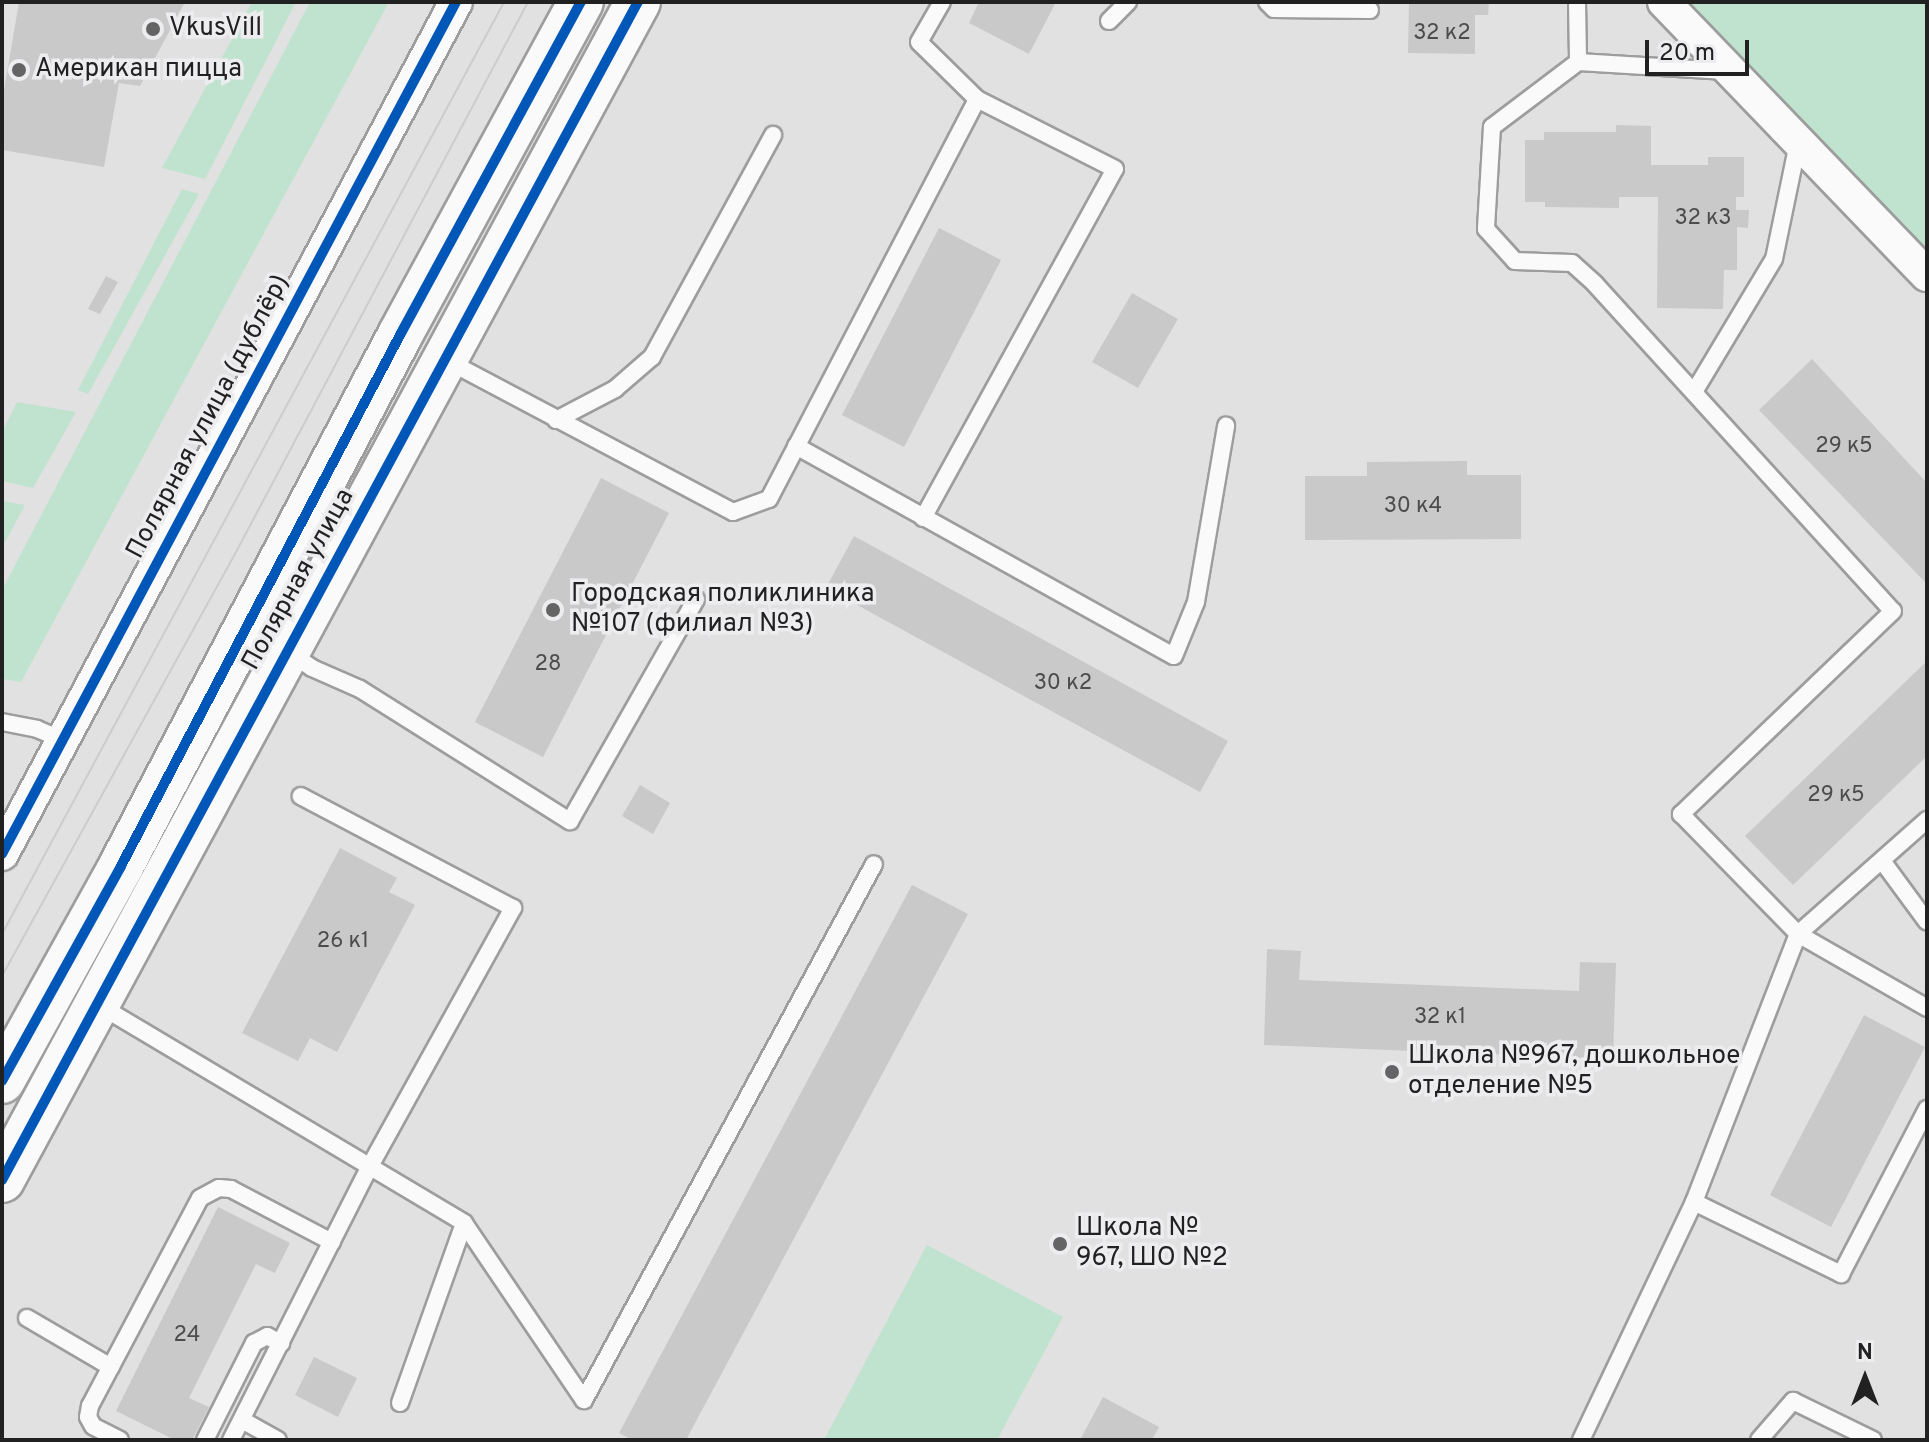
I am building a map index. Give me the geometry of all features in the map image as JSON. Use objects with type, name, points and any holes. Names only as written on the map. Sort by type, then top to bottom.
[{"type":"main road","name":"Полярная улица","points":[[2,1081],[148,816],[400,335],[581,2]]},
{"type":"main road","name":"Полярная улица","points":[[2,1180],[638,2]]},
{"type":"street","name":"Полярная улица (дублёр)","points":[[2,854],[456,2]]},
{"type":"street","points":[[1664,2],[1927,275]]},
{"type":"lane","points":[[923,518],[1115,169],[977,99],[919,42],[942,2]]},
{"type":"lane","points":[[1109,21],[1128,2]]},
{"type":"lane","points":[[1267,2],[1274,9],[1370,10]]},
{"type":"lane","points":[[1577,2],[1578,62]]},
{"type":"lane","points":[[1731,71],[1578,62],[1492,127],[1486,229],[1515,261],[1572,263],[1893,611],[1681,814],[1798,934],[1927,1008]]},
{"type":"lane","points":[[444,360],[733,512],[769,499],[977,99]]},
{"type":"lane","points":[[556,420],[615,389],[652,357],[773,135]]},
{"type":"lane","points":[[1694,392],[1774,259],[1798,143]]},
{"type":"lane","points":[[796,446],[1174,656],[1196,602],[1226,426]]},
{"type":"lane","points":[[285,651],[312,668],[360,689],[570,821],[696,599]]},
{"type":"lane","points":[[2,722],[37,729],[61,739]]},
{"type":"lane","points":[[231,1440],[370,1166],[513,908],[301,796]]},
{"type":"lane","points":[[1581,1440],[1694,1202],[1798,934],[1927,820]]},
{"type":"lane","points":[[1883,862],[1927,922]]},
{"type":"lane","points":[[96,1003],[464,1223],[584,1400],[874,864]]},
{"type":"lane","points":[[1694,1202],[1841,1274],[1927,1109]]},
{"type":"lane","points":[[120,1440],[93,1426],[88,1417],[90,1406],[200,1198],[208,1191],[231,1189],[332,1242]]},
{"type":"lane","points":[[400,1403],[464,1223]]},
{"type":"lane","points":[[27,1318],[111,1367]]},
{"type":"lane","points":[[205,1440],[254,1343],[267,1336],[281,1343]]},
{"type":"lane","points":[[1759,1440],[1793,1401],[1873,1440]]},
{"type":"lane","points":[[242,1420],[278,1440]]},
{"type":"green space","points":[[252,2],[296,2],[205,179],[162,168]]},
{"type":"green space","points":[[310,2],[389,2],[21,682],[2,679],[2,590]]},
{"type":"green space","points":[[1675,2],[1927,2],[1927,259]]},
{"type":"green space","points":[[182,189],[199,194],[88,394],[78,390]]},
{"type":"green space","points":[[17,402],[76,412],[33,488],[2,481],[2,432]]},
{"type":"green space","points":[[2,501],[25,505],[2,548]]},
{"type":"green space","points":[[927,1245],[1063,1317],[997,1440],[824,1440]]},
{"type":"building","points":[[19,2],[185,2],[140,86],[119,83],[104,167],[2,150],[2,102]]},
{"type":"building","points":[[979,2],[1056,2],[1029,54],[969,23]]},
{"type":"building","points":[[1409,2],[1489,2],[1488,15],[1475,15],[1475,54],[1408,53]]},
{"type":"building","points":[[1616,125],[1651,126],[1651,165],[1708,165],[1708,157],[1744,157],[1744,197],[1736,197],[1736,210],[1749,210],[1748,228],[1737,227],[1737,270],[1724,270],[1723,309],[1657,308],[1658,197],[1619,197],[1619,208],[1545,207],[1545,202],[1525,202],[1525,140],[1544,140],[1544,132],[1616,132]]},
{"type":"building","points":[[939,228],[1001,260],[904,447],[842,415]]},
{"type":"building","points":[[106,276],[118,282],[100,314],[88,309]]},
{"type":"building","points":[[1132,293],[1178,319],[1138,388],[1092,362]]},
{"type":"building","points":[[1812,359],[1927,483],[1927,584],[1759,410]]},
{"type":"building","points":[[1467,461],[1467,475],[1521,475],[1521,539],[1305,540],[1305,476],[1367,476],[1367,462]]},
{"type":"building","points":[[601,478],[669,513],[543,757],[475,722]]},
{"type":"building","points":[[854,536],[1228,741],[1200,792],[826,588]]},
{"type":"building","points":[[1927,661],[1927,756],[1793,885],[1745,836]]},
{"type":"building","points":[[640,785],[670,803],[653,834],[622,816]]},
{"type":"building","points":[[340,848],[397,878],[389,892],[415,905],[337,1052],[310,1038],[298,1061],[242,1033]]},
{"type":"building","points":[[912,885],[968,914],[686,1440],[632,1440],[619,1433]]},
{"type":"building","points":[[1267,949],[1301,951],[1299,980],[1579,991],[1580,962],[1616,963],[1613,1059],[1264,1045]]},
{"type":"building","points":[[1864,1015],[1925,1047],[1831,1227],[1770,1195]]},
{"type":"building","points":[[218,1207],[290,1243],[275,1273],[256,1264],[189,1398],[209,1407],[192,1440],[175,1440],[116,1411]]},
{"type":"building","points":[[314,1357],[357,1378],[338,1417],[295,1395]]},
{"type":"building","points":[[1103,1397],[1159,1427],[1152,1440],[1080,1440]]},
{"type":"tram line","points":[[2,934],[504,2]]},
{"type":"tram line","points":[[2,976],[236,552],[528,2]]},
{"type":"cycle path","points":[[2,854],[456,2]]},
{"type":"cycle path","points":[[2,1081],[121,866],[400,335],[581,2]]},
{"type":"cycle path","points":[[2,1180],[638,2]]},
{"type":"place","name":"VkusVill","points":[[153,29]]},
{"type":"place","name":"Американ пицца","points":[[19,70]]},
{"type":"place","name":"Городская поликлиника №107 (филиал №3)","points":[[553,610]]},
{"type":"place","name":"Школа №967, дошкольное отделение №5","points":[[1392,1072]]},
{"type":"place","name":"Школа № 967, ШО №2","points":[[1060,1244]]}]
